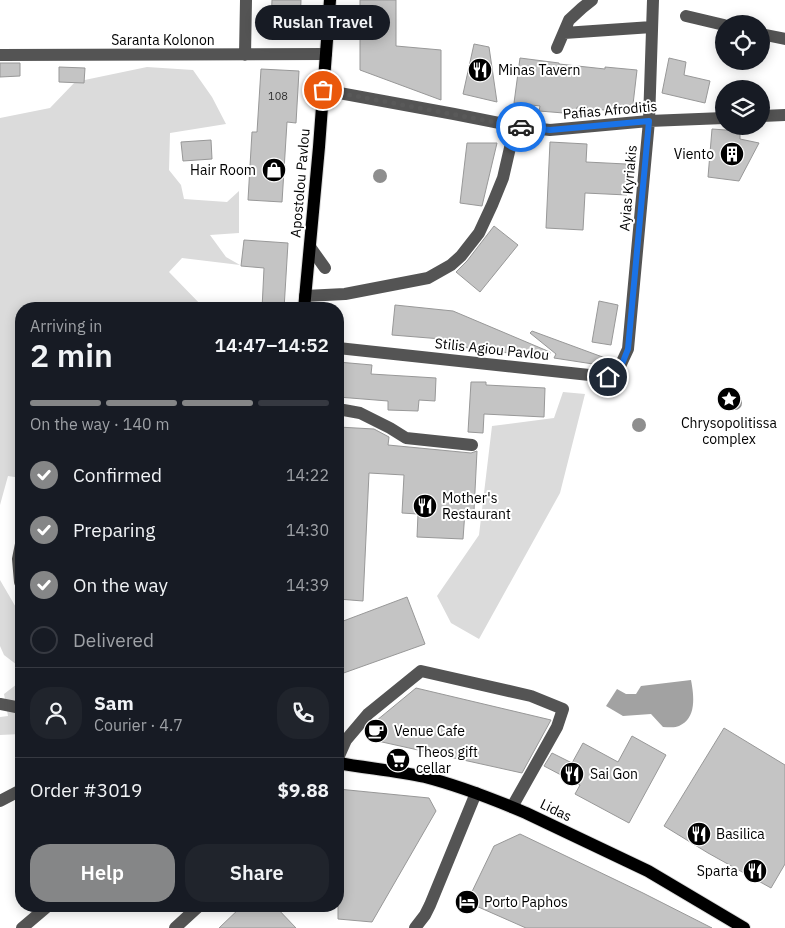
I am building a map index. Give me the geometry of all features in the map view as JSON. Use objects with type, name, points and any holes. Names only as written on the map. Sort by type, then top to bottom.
[{"type":"main road","name":"Apostolou Pavlou","points":[[304,302],[330,0]]},
{"type":"main road","name":"Lidas","points":[[344,764],[422,777],[476,793],[526,812],[648,872],[744,928]]},
{"type":"street","points":[[245,55],[246,0]]},
{"type":"street","points":[[556,48],[569,20],[592,0]]},
{"type":"street","name":"Ayias Kyriakis","points":[[628,349],[649,121],[653,0]]},
{"type":"street","points":[[686,16],[715,23]]},
{"type":"street","points":[[564,33],[652,27]]},
{"type":"street","points":[[770,36],[785,39]]},
{"type":"street","name":"Saranta Kolonon","points":[[0,55],[326,54]]},
{"type":"street","name":"Pafias Afroditis","points":[[323,90],[515,126],[550,130],[649,121],[715,118]]},
{"type":"street","points":[[770,116],[785,115]]},
{"type":"street","points":[[304,302],[428,278],[451,265],[479,233],[492,205],[503,178],[515,126]]},
{"type":"street","points":[[310,247],[325,268]]},
{"type":"street","name":"Stilis Agiou Pavlou","points":[[344,349],[608,377],[622,364],[628,349]]},
{"type":"street","points":[[344,410],[360,413],[406,438],[472,445]]},
{"type":"street","points":[[344,744],[368,714],[421,671],[531,696],[563,709],[557,727],[512,807]]},
{"type":"street","points":[[0,704],[15,707]]},
{"type":"street","points":[[0,801],[15,793]]},
{"type":"street","points":[[416,928],[430,905],[476,793]]},
{"type":"street","points":[[22,928],[41,912]]},
{"type":"street","points":[[175,928],[192,912]]},
{"type":"shaded area","points":[[147,67],[193,70],[212,97],[226,124],[170,133],[169,170],[181,185],[184,199],[227,202],[239,191],[239,233],[210,235],[226,257],[240,265],[182,258],[169,272],[198,302],[15,302],[15,477],[8,476],[0,505],[0,118],[50,108],[75,82]]},
{"type":"shaded area","points":[[563,392],[585,394],[560,493],[479,639],[451,623],[437,596],[479,535],[492,426],[554,418]]},
{"type":"shaded area","points":[[0,580],[15,606],[15,663],[4,655],[0,646]]},
{"type":"shaded area","points":[[691,680],[693,706],[689,718],[677,727],[663,727],[651,714],[623,716],[606,706],[617,689],[626,694],[636,694],[641,686]]},
{"type":"shaded area","points":[[15,686],[15,734],[0,735],[0,717],[8,716],[4,694]]},
{"type":"building","points":[[272,0],[301,0],[300,25],[271,24]]},
{"type":"building","points":[[360,0],[396,0],[396,46],[441,50],[441,100],[360,70]]},
{"type":"building","name":"Minas Tavern","points":[[474,44],[489,47],[497,102],[463,94]]},
{"type":"building","points":[[520,58],[605,69],[605,67],[637,70],[632,113],[577,107],[576,114],[539,111],[540,106],[514,103]]},
{"type":"building","points":[[669,58],[686,62],[684,75],[710,81],[705,103],[662,93]]},
{"type":"building","points":[[0,63],[20,63],[20,76],[0,77]]},
{"type":"building","points":[[59,67],[85,68],[84,83],[59,82]]},
{"type":"building","points":[[261,69],[299,71],[296,123],[287,122],[282,202],[248,200],[252,132],[257,132]]},
{"type":"building","name":"Viento","points":[[712,129],[715,129],[715,135],[740,135],[740,139],[759,143],[739,181],[708,177]]},
{"type":"building","points":[[211,140],[212,159],[183,161],[181,142]]},
{"type":"building","points":[[550,142],[587,144],[586,162],[626,164],[625,180],[627,180],[627,195],[585,193],[583,230],[546,228]]},
{"type":"building","points":[[467,143],[497,143],[482,206],[460,203]]},
{"type":"building","points":[[494,226],[518,245],[480,292],[456,272]]},
{"type":"building","points":[[244,240],[288,243],[284,302],[262,302],[264,268],[241,266]]},
{"type":"building","points":[[599,301],[618,305],[611,345],[592,342]]},
{"type":"building","points":[[395,305],[453,311],[550,352],[549,357],[510,351],[509,353],[453,346],[454,340],[392,335]]},
{"type":"building","points":[[532,331],[608,359],[606,366],[554,358],[556,354],[530,333]]},
{"type":"building","points":[[344,363],[372,365],[371,374],[436,378],[435,401],[419,400],[418,411],[388,410],[388,401],[344,397]]},
{"type":"building","points":[[471,382],[486,382],[486,385],[545,388],[544,417],[484,414],[483,433],[468,432]]},
{"type":"building","points":[[344,427],[374,429],[389,437],[388,445],[471,453],[477,451],[474,511],[465,511],[463,539],[417,537],[418,514],[402,513],[404,475],[369,473],[363,601],[344,599]]},
{"type":"building","points":[[407,597],[425,644],[344,673],[344,621]]},
{"type":"building","points":[[416,688],[551,720],[522,773],[373,740],[365,730]]},
{"type":"building","points":[[724,728],[785,765],[785,864],[771,888],[664,826]]},
{"type":"building","points":[[632,736],[666,755],[629,823],[575,794],[580,785],[544,766],[552,753],[572,763],[583,743],[618,762]]},
{"type":"building","points":[[344,790],[429,798],[436,811],[372,922],[338,919],[338,912],[344,912]]},
{"type":"building","points":[[520,834],[712,928],[526,928],[467,902],[494,846]]},
{"type":"building","points":[[236,912],[281,912],[296,928],[219,928]]},
{"type":"way so far","points":[[323,90],[521,127]]},
{"type":"place","name":"Minas Tavern","points":[[480,70]]},
{"type":"place","name":"Ruslan Travel","points":[[323,90]]},
{"type":"place","name":"Viento","points":[[732,154]]},
{"type":"place","name":"Hair Room","points":[[274,170]]},
{"type":"place","name":"Chrysopolitissa complex","points":[[729,399]]},
{"type":"place","name":"Mother's Restaurant","points":[[425,506]]},
{"type":"place","name":"Venue Cafe","points":[[376,731]]},
{"type":"place","name":"Theos gift cellar","points":[[398,760]]},
{"type":"place","name":"Sai Gon","points":[[572,774]]},
{"type":"place","name":"Basilica","points":[[699,834]]},
{"type":"place","name":"Sparta","points":[[755,871]]},
{"type":"place","name":"Porto Paphos","points":[[467,902]]},
{"type":"route","points":[[521,127],[550,130],[649,121],[628,349],[622,364],[608,377]]}]
